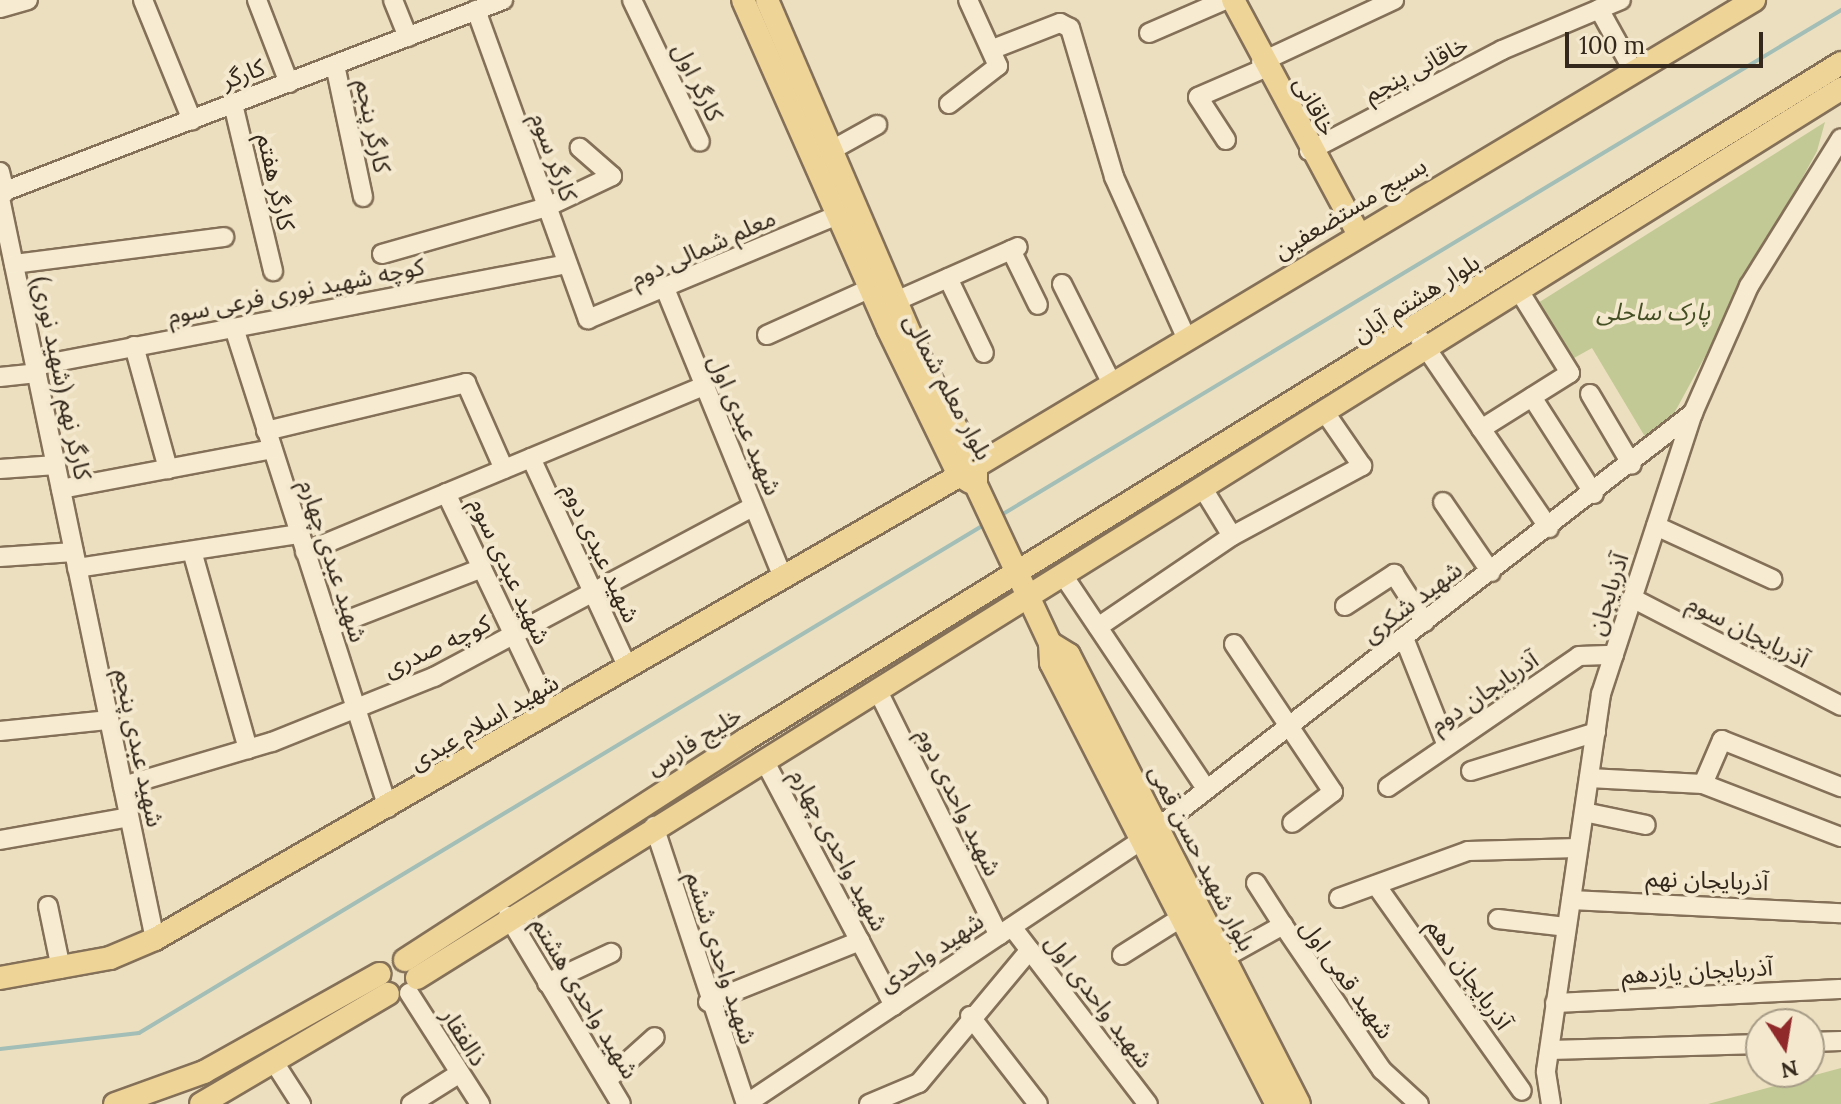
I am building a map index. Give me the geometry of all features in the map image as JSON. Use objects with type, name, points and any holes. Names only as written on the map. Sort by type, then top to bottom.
[{"type":"main road","name":"بلوار معلم شمالی","points":[[743,0],[869,289],[896,317],[951,424],[973,482]]},
{"type":"main road","name":"بلوار معلم شمالی","points":[[767,0],[896,317],[973,482]]},
{"type":"main road","name":"خاقانی","points":[[1233,0],[1263,65],[1309,151],[1358,233]]},
{"type":"main road","name":"بسیج مستضعفین","points":[[973,482],[1016,439],[1742,3]]},
{"type":"main road","name":"بلوار هشتم آبان","points":[[1010,564],[1420,338],[1518,289],[1623,212],[1841,63]]},
{"type":"main road","name":"بلوار هشتم آبان","points":[[1027,598],[1324,411],[1420,338],[1623,212],[1841,89]]},
{"type":"main road","points":[[951,424],[984,440],[1016,439]]},
{"type":"main road","name":"بلوار شهید حسن قمی","points":[[973,482],[1050,643],[1051,663],[1224,958],[1299,1104]]},
{"type":"main road","name":"شهید اسلام عبدی","points":[[0,978],[61,969],[155,939],[388,808],[783,577],[973,482]]},
{"type":"main road","name":"خلیج فارس","points":[[399,980],[1010,564]]},
{"type":"main road","name":"خلیج فارس","points":[[115,1104],[204,1072],[399,980],[1027,598]]},
{"type":"main road","name":"بلوار شهید حسن قمی","points":[[1150,833],[1182,917],[1277,1104]]},
{"type":"main road","points":[[216,1101],[399,980]]},
{"type":"street","points":[[0,8],[28,0]]},
{"type":"street","points":[[143,0],[192,120]]},
{"type":"street","points":[[257,0],[289,83]]},
{"type":"street","points":[[393,0],[408,37]]},
{"type":"street","points":[[448,0],[453,19]]},
{"type":"street","name":"کارگر","points":[[2,194],[503,0]]},
{"type":"street","name":"کارگر اول","points":[[632,0],[700,142]]},
{"type":"street","points":[[949,104],[996,71],[993,49],[968,0]]},
{"type":"street","points":[[1149,33],[1225,0]]},
{"type":"street","points":[[1226,140],[1198,97],[1394,0]]},
{"type":"street","name":"خاقانی پنجم","points":[[1309,151],[1502,50],[1621,0]]},
{"type":"street","points":[[1599,9],[1633,70]]},
{"type":"street","name":"کارگر سوم","points":[[476,10],[588,319]]},
{"type":"street","points":[[993,49],[1060,23],[1070,28],[1114,177],[1186,337]]},
{"type":"street","name":"کارگر پنجم","points":[[335,65],[363,197]]},
{"type":"street","name":"کارگر هفتم","points":[[233,104],[273,271]]},
{"type":"street","points":[[830,151],[877,125]]},
{"type":"street","name":"آذربایجان","points":[[1551,1104],[1546,1071],[1555,1003],[1596,732],[1614,655],[1693,413],[1749,286],[1841,138]]},
{"type":"street","points":[[382,254],[547,207],[612,176],[580,148]]},
{"type":"street","name":"کارگر نهم (شهید نوری)","points":[[0,172],[10,272],[36,369],[76,560]]},
{"type":"street","name":"معلم شمالی دوم","points":[[588,319],[666,291],[835,216]]},
{"type":"street","points":[[10,272],[224,237]]},
{"type":"street","points":[[896,317],[948,278],[1014,249],[1038,305]]},
{"type":"street","name":"کوچه شهید نوری فرعی سوم","points":[[0,377],[134,346],[567,264]]},
{"type":"street","points":[[948,278],[984,353]]},
{"type":"street","points":[[1062,284],[1111,382]]},
{"type":"street","points":[[767,335],[869,289]]},
{"type":"street","points":[[1481,429],[1570,373],[1518,289]]},
{"type":"street","name":"شهید عبدی اول","points":[[666,291],[702,387],[783,577]]},
{"type":"street","name":"شهید عبدی چهارم","points":[[234,328],[388,808]]},
{"type":"street","points":[[1420,338],[1549,528]]},
{"type":"street","points":[[134,346],[168,469]]},
{"type":"street","points":[[266,431],[466,383],[504,469]]},
{"type":"street","points":[[0,557],[76,560],[303,543],[446,493],[702,387]]},
{"type":"street","points":[[1590,394],[1632,465]]},
{"type":"street","points":[[1532,397],[1594,494]]},
{"type":"street","points":[[1098,627],[1232,536],[1362,466],[1324,411]]},
{"type":"street","name":"شهید شکری","points":[[1150,833],[1632,465],[1693,413]]},
{"type":"street","points":[[61,489],[272,449]]},
{"type":"street","name":"شهید عبدی دوم","points":[[531,458],[628,668]]},
{"type":"street","points":[[0,469],[56,465]]},
{"type":"street","points":[[1202,487],[1232,536]]},
{"type":"street","name":"شهید عبدی سوم","points":[[446,493],[551,713]]},
{"type":"street","points":[[1443,502],[1491,572]]},
{"type":"street","name":"کوچه صدری","points":[[123,786],[248,749],[357,710],[514,636],[753,507]]},
{"type":"street","points":[[1656,526],[1772,579]]},
{"type":"street","points":[[192,551],[248,749]]},
{"type":"street","name":"شهید عبدی پنجم","points":[[76,560],[155,939]]},
{"type":"street","points":[[330,627],[482,568]]},
{"type":"street","points":[[1345,606],[1394,574],[1425,622]]},
{"type":"street","points":[[1063,575],[1206,789]]},
{"type":"street","name":"آذربایجان سوم","points":[[1632,598],[1841,706]]},
{"type":"street","points":[[1404,638],[1447,746]]},
{"type":"street","points":[[1234,644],[1333,792],[1292,823]]},
{"type":"street","name":"آذربایجان دوم","points":[[1388,787],[1579,656],[1614,655]]},
{"type":"street","name":"شهید واحدی دوم","points":[[877,689],[1006,931]]},
{"type":"street","points":[[0,731],[109,720]]},
{"type":"street","points":[[1471,771],[1596,732]]},
{"type":"street","points":[[1703,784],[1722,740],[1841,787]]},
{"type":"street","name":"شهید واحدی چهارم","points":[[764,760],[894,1006]]},
{"type":"street","points":[[1589,778],[1703,784],[1841,837]]},
{"type":"street","points":[[1584,812],[1646,825]]},
{"type":"street","points":[[0,840],[129,817]]},
{"type":"street","name":"شهید واحدی ششم","points":[[654,826],[708,1002],[746,1104]]},
{"type":"street","name":"شهید واحدی","points":[[746,1104],[1150,833]]},
{"type":"street","points":[[1339,898],[1468,851],[1578,848]]},
{"type":"street","points":[[1256,883],[1283,925]]},
{"type":"street","name":"آذربایجان دهم","points":[[1376,885],[1516,1098]]},
{"type":"street","name":"آذربایجان نهم","points":[[1571,900],[1841,913]]},
{"type":"street","points":[[48,906],[61,969]]},
{"type":"street","name":"شهید واحدی هشتم","points":[[508,916],[621,1104]]},
{"type":"street","points":[[1122,955],[1182,917]]},
{"type":"street","points":[[1498,919],[1566,927]]},
{"type":"street","name":"شهید قمی اول","points":[[1224,958],[1283,925],[1382,1070],[1419,1104]]},
{"type":"street","name":"شهید واحدی اول","points":[[1006,931],[1030,950],[1148,1104]]},
{"type":"street","points":[[708,1002],[860,941]]},
{"type":"street","points":[[869,1104],[907,1098],[939,1061],[970,1016],[1030,950]]},
{"type":"street","points":[[547,983],[611,953]]},
{"type":"street","name":"ذالفقار","points":[[399,980],[457,1075],[480,1104]]},
{"type":"street","name":"آذربایجان یازدهم","points":[[1555,1003],[1841,989]]},
{"type":"street","points":[[970,1016],[1038,1104]]},
{"type":"street","points":[[607,1080],[655,1037]]},
{"type":"street","points":[[1550,1050],[1745,1044]]},
{"type":"street","points":[[274,1062],[301,1104]]},
{"type":"street","points":[[1516,1098],[1546,1071]]},
{"type":"street","points":[[411,1104],[457,1075]]},
{"type":"green space","name":"پارک ساحلی","points":[[1825,122],[1817,151],[1665,430],[1647,440],[1592,348],[1574,358],[1538,303]]},
{"type":"green space","points":[[1841,1068],[1841,1104],[1708,1104],[1767,1088],[1825,1088],[1825,1072]]},
{"type":"waterway","points":[[998,517],[1841,10]]},
{"type":"waterway","points":[[0,1049],[139,1033],[987,523]]}]
